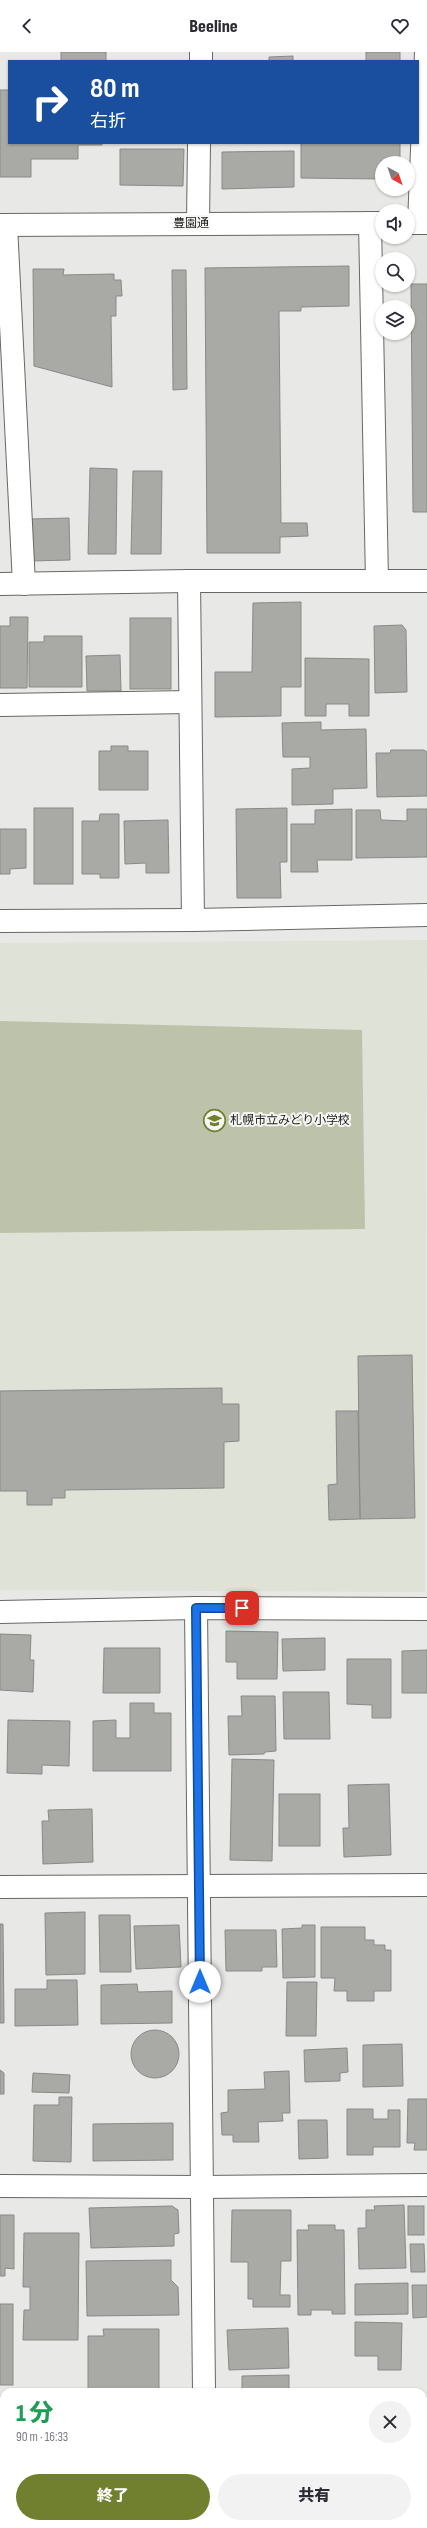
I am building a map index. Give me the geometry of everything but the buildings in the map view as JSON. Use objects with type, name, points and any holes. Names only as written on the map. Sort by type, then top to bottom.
[{"type":"street","points":[[418,223],[426,52]]},
{"type":"street","points":[[198,223],[199,144]]},
{"type":"street","name":"豊園通","points":[[3,225],[375,223]]},
{"type":"street","points":[[3,225],[24,584]]},
{"type":"street","points":[[376,244],[377,581]]},
{"type":"street","points":[[189,580],[193,920]]},
{"type":"street","points":[[0,584],[189,580],[427,581]]},
{"type":"street","points":[[0,705],[190,702]]},
{"type":"street","points":[[0,921],[193,920],[427,915]]},
{"type":"street","points":[[196,1608],[204,2388]]},
{"type":"street","points":[[0,1612],[196,1608],[427,1609]]},
{"type":"street","points":[[0,1887],[427,1885]]},
{"type":"street","points":[[0,2186],[201,2187],[427,2185]]},
{"type":"shaded area","name":"札幌市立みどり小学校","points":[[427,940],[425,1592],[0,1590],[0,943]]},
{"type":"green space","points":[[0,1021],[362,1030],[365,1229],[0,1233]]},
{"type":"place","name":"札幌市立みどり小学校","points":[[214,1120]]},
{"type":"route","points":[[200,1982],[196,1608],[242,1608]]}]
